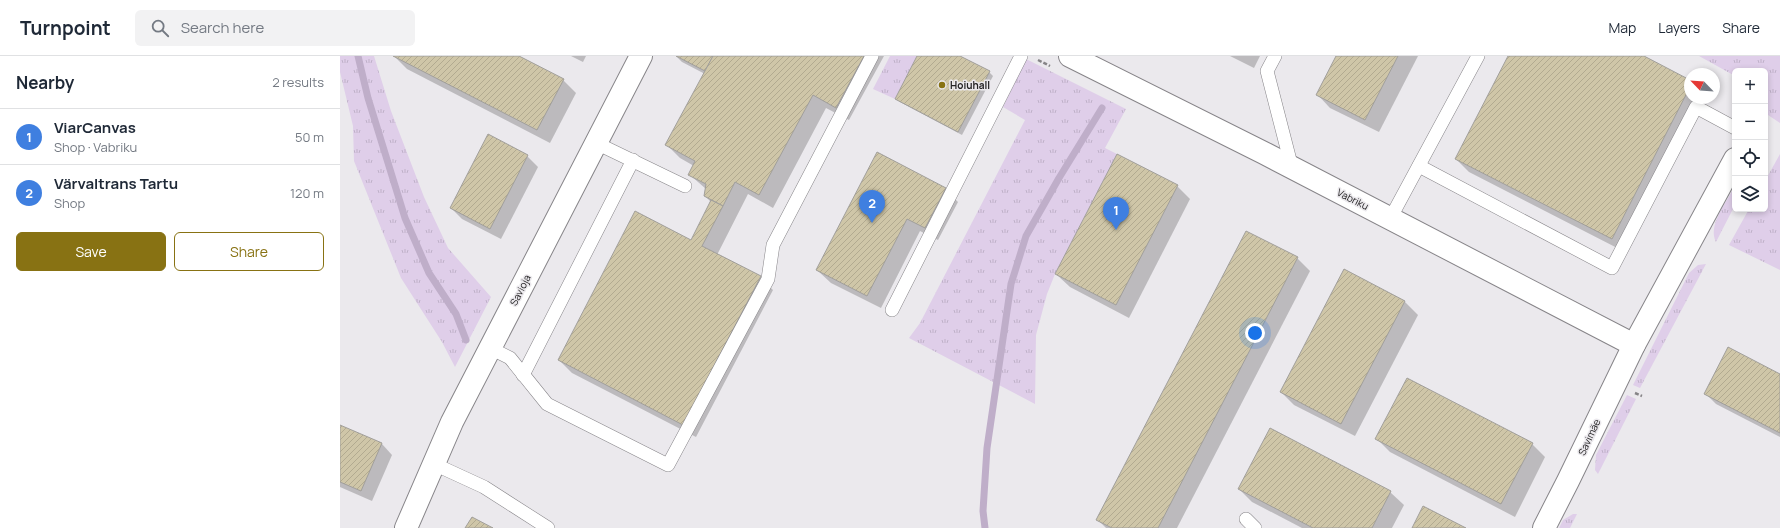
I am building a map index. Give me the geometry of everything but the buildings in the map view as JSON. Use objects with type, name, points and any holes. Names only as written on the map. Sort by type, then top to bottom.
[{"type":"street","name":"Savioja","points":[[406,528],[452,422],[641,56]]},
{"type":"street","name":"Vabriku","points":[[1070,56],[1292,168],[1634,345]]},
{"type":"street","name":"Savimäe","points":[[1544,528],[1634,345],[1732,165]]},
{"type":"lane","points":[[490,348],[510,358],[546,404],[668,465],[768,279],[773,245],[872,56]]},
{"type":"lane","points":[[892,310],[1021,56]]},
{"type":"lane","points":[[1275,56],[1267,71],[1292,168]]},
{"type":"lane","points":[[1390,219],[1478,56]]},
{"type":"lane","points":[[1419,166],[1612,268],[1696,107],[1732,126]]},
{"type":"lane","points":[[596,143],[685,186]]},
{"type":"lane","points":[[523,375],[633,160]]},
{"type":"lane","points":[[434,464],[484,487],[548,528]]},
{"type":"green space","points":[[340,56],[374,56],[391,111],[424,197],[448,248],[491,297],[455,367],[442,342],[401,278],[354,161],[353,126],[340,72]]},
{"type":"green space","points":[[890,56],[917,56],[895,99],[873,89]]},
{"type":"green space","points":[[1699,56],[1780,56],[1780,123],[1768,115],[1768,68],[1732,68],[1732,74]]},
{"type":"green space","points":[[1026,59],[1126,109],[1105,148],[1117,154],[1055,274],[1047,294],[1036,335],[1035,404],[909,338],[920,323],[1025,120],[1003,107]]},
{"type":"green space","points":[[1780,154],[1780,270],[1729,245],[1747,212],[1768,212],[1768,176]]},
{"type":"green space","points":[[1732,191],[1732,211],[1716,242],[1714,236],[1715,223]]},
{"type":"green space","points":[[1706,264],[1640,388],[1633,385],[1689,273],[1698,265]]},
{"type":"green space","points":[[1627,395],[1636,399],[1598,474],[1595,470],[1596,455]]},
{"type":"green space","points":[[1573,514],[1577,514],[1570,528],[1559,528],[1563,520]]},
{"type":"waterway","points":[[358,56],[368,98],[405,218],[429,273],[456,314],[466,340]]},
{"type":"waterway","points":[[985,528],[983,511],[987,448],[1011,284],[1026,236],[1059,178],[1102,108]]},
{"type":"place","name":"Hoiuhall","points":[[942,85]]},
{"type":"place","name":"Värvaltrans Tartu","points":[[872,223]]},
{"type":"place","name":"ViarCanvas","points":[[1116,230]]}]
